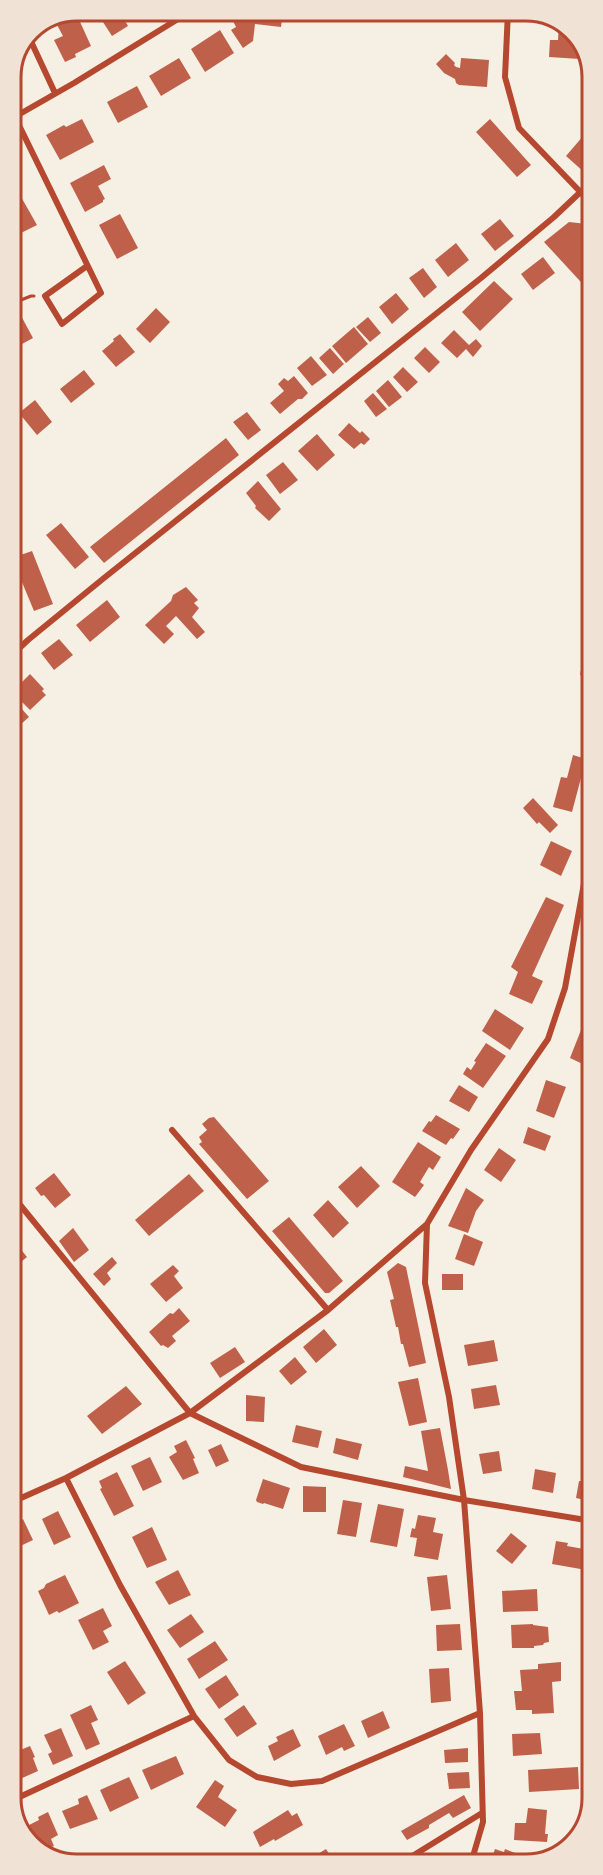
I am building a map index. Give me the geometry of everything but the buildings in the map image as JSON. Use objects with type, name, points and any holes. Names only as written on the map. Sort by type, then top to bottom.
[{"type":"street","points":[[21,113],[173,21]]},
{"type":"street","points":[[21,647],[481,278],[580,193],[519,128],[505,77],[508,21]]},
{"type":"street","points":[[32,43],[55,93]]},
{"type":"street","points":[[21,134],[101,293],[62,324],[45,296],[87,266]]},
{"type":"street","points":[[21,1498],[66,1478],[190,1413],[328,1310],[427,1224],[471,1150],[548,1040],[565,988],[582,894]]},
{"type":"street","points":[[172,1130],[328,1310]]},
{"type":"street","points":[[21,1206],[190,1413],[301,1467],[465,1500],[582,1519]]},
{"type":"street","points":[[427,1224],[425,1282],[449,1397],[465,1500],[480,1713],[483,1822],[474,1854]]},
{"type":"street","points":[[66,1478],[120,1585],[194,1716],[229,1760],[257,1777],[291,1784],[322,1781],[480,1713]]},
{"type":"street","points":[[21,1796],[194,1716]]},
{"type":"street","points":[[416,1854],[482,1813]]},
{"type":"path","points":[[21,300],[31,296],[45,296]]}]
